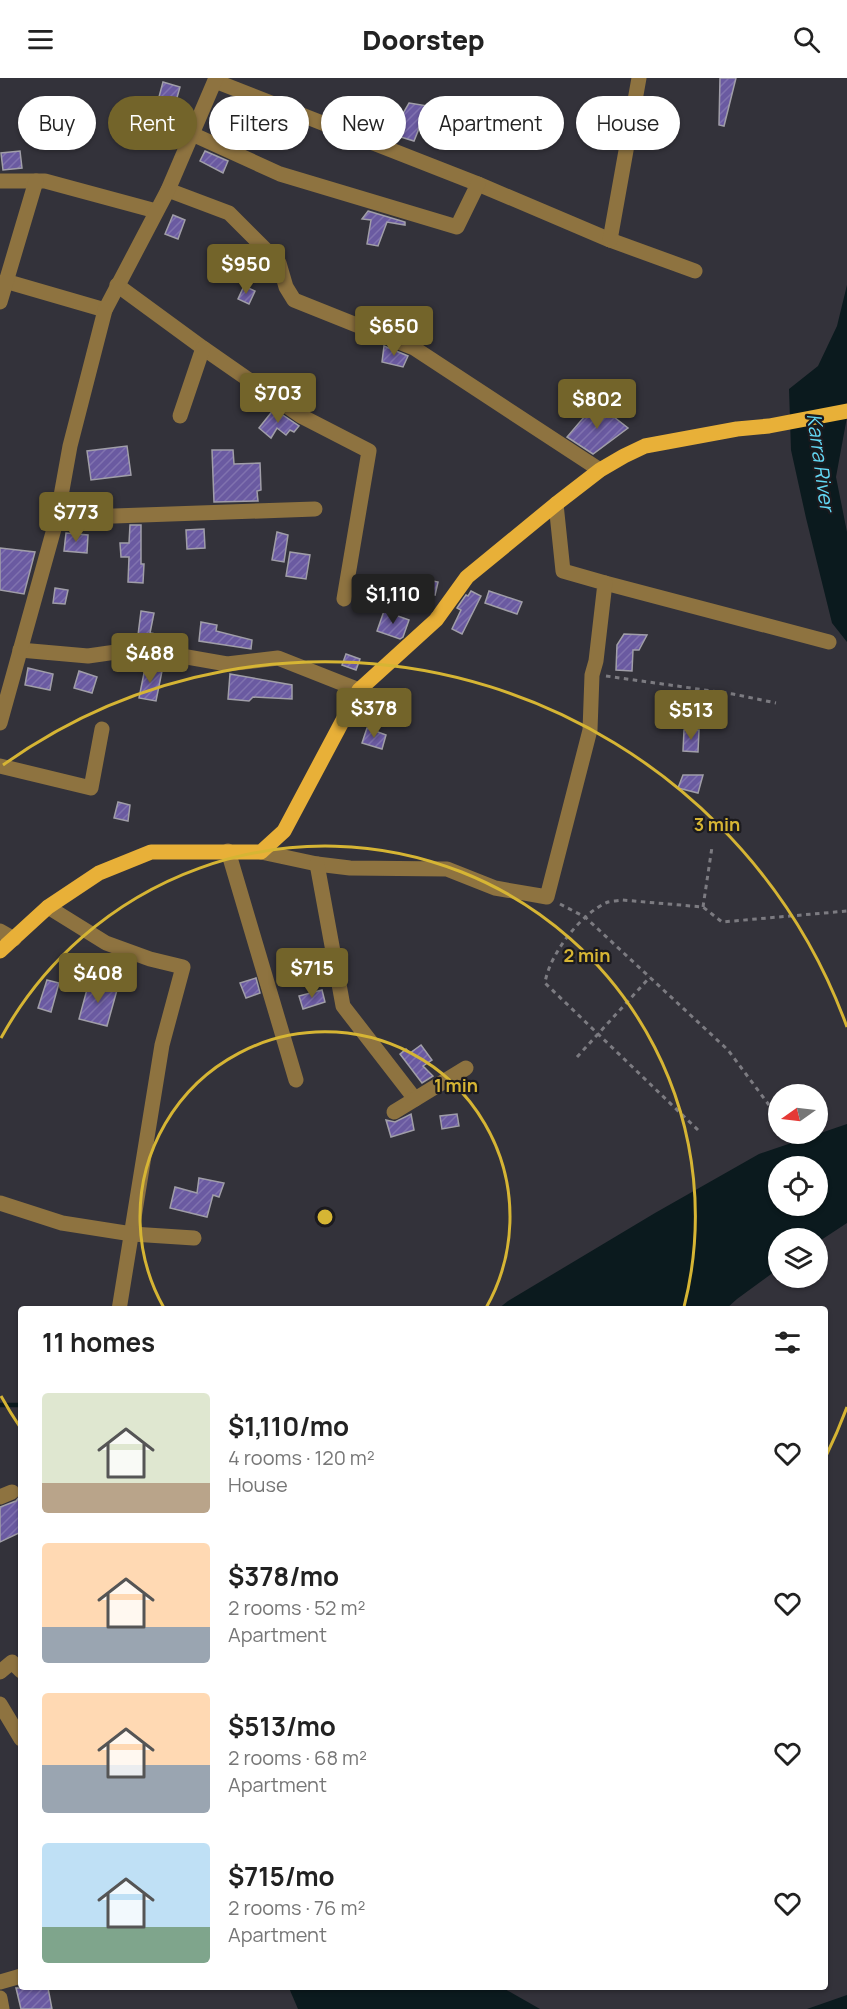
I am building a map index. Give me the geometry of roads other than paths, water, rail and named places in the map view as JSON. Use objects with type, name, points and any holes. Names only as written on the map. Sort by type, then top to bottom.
[{"type":"main road","points":[[0,951],[48,907],[99,873],[151,852],[261,852],[284,831],[359,690],[436,620],[467,577],[600,471],[645,446],[847,411]]},
{"type":"street","points":[[610,240],[639,78]]},
{"type":"street","points":[[197,123],[216,80],[478,184],[610,240],[695,271]]},
{"type":"street","points":[[197,136],[280,174],[457,227],[478,184]]},
{"type":"street","points":[[0,723],[57,518],[70,446],[105,310],[168,190],[185,150]]},
{"type":"street","points":[[36,181],[2,292],[105,310]]},
{"type":"street","points":[[0,182],[45,181],[156,211]]},
{"type":"street","points":[[168,190],[229,213],[279,263],[286,286],[294,300],[414,348],[600,471]]},
{"type":"street","points":[[117,285],[301,416],[369,451],[344,599]]},
{"type":"street","points":[[180,416],[203,348]]},
{"type":"street","points":[[556,504],[563,571],[829,642]]},
{"type":"street","points":[[57,518],[315,509]]},
{"type":"street","points":[[261,852],[317,864],[350,868],[447,869],[495,888],[547,897],[590,730],[592,675],[596,661],[605,583]]},
{"type":"street","points":[[20,650],[88,656],[116,652],[170,654],[227,664],[278,658],[359,690]]},
{"type":"street","points":[[0,766],[91,788],[102,729]]},
{"type":"street","points":[[228,851],[296,1080]]},
{"type":"street","points":[[317,864],[343,1006],[416,1099]]},
{"type":"street","points":[[48,907],[106,943],[150,959],[183,967],[162,1045],[120,1306]]},
{"type":"street","points":[[0,931],[14,939]]},
{"type":"street","points":[[394,1112],[466,1068]]},
{"type":"street","points":[[0,1203],[62,1223],[132,1234],[194,1238]]},
{"type":"street","points":[[0,1672],[12,1662],[18,1668]]},
{"type":"street","points":[[0,1704],[18,1734]]},
{"type":"street","points":[[0,1983],[18,1977]]},
{"type":"street","points":[[0,1999],[2,2009]]},
{"type":"water","name":"Karra River","points":[[847,285],[847,417],[836,477],[847,532],[847,642],[832,623],[806,518],[791,450],[789,389],[818,366],[837,326]]},
{"type":"water","points":[[847,1124],[847,1223],[828,1235],[828,1228],[768,1228],[768,1276],[729,1306],[502,1306],[759,1154],[788,1144],[828,1144],[828,1130]]},
{"type":"water","points":[[290,1990],[507,1990],[540,2009],[298,2009]]},
{"type":"water","points":[[847,1995],[847,2009],[807,2009]]},
{"type":"waterway","points":[[0,1405],[18,1405]]}]
